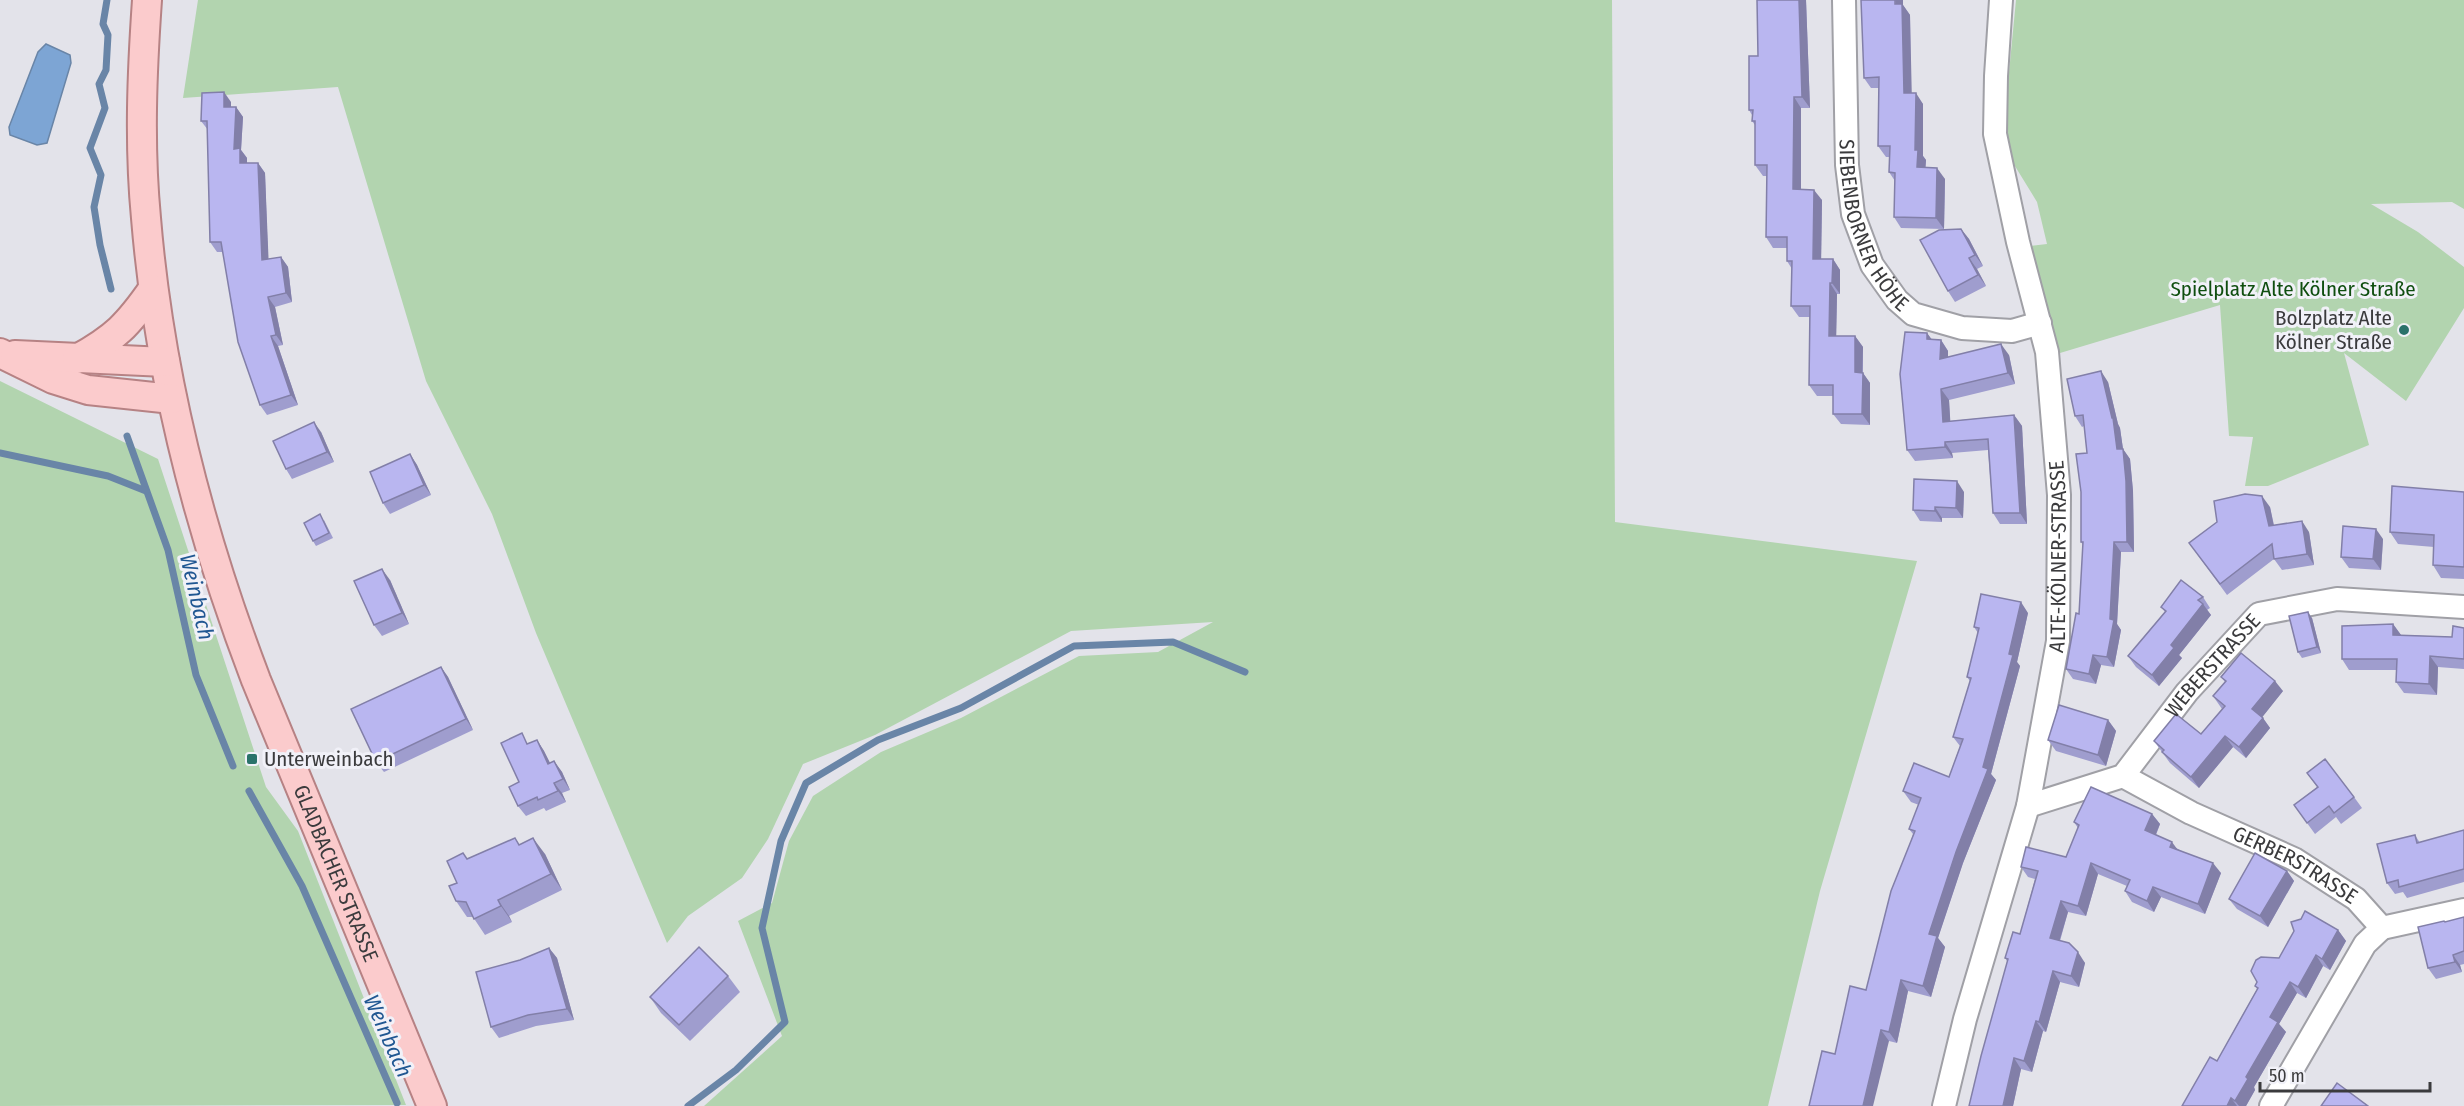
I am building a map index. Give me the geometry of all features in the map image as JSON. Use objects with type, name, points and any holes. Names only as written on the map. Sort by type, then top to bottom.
[{"type":"main road","name":"GLADBACHER STRASSE","points":[[147,0],[143,71],[145,216],[153,289],[165,362],[201,518],[235,626],[286,756],[432,1106]]},
{"type":"main road","points":[[77,359],[106,343],[117,334],[129,322],[153,289]]},
{"type":"main road","points":[[2,354],[165,362]]},
{"type":"main road","points":[[2,354],[52,379],[88,390],[172,399]]},
{"type":"street","name":"SIEBENBORNER HÖHE","points":[[1844,0],[1847,165],[1853,214],[1872,265],[1897,300],[1914,314],[1962,328],[2012,330],[2040,322]]},
{"type":"street","name":"ALTE-KÖLNER-STRASSE","points":[[1944,1106],[1965,1019],[2028,806],[2058,641],[2059,495],[2047,352],[2018,242],[1995,134],[2001,0]]},
{"type":"street","name":"WEBERSTRASSE","points":[[2123,776],[2187,692],[2259,614],[2337,599],[2464,607]]},
{"type":"street","points":[[2028,806],[2123,776]]},
{"type":"street","name":"GERBERSTRASSE","points":[[2123,776],[2191,813],[2294,859],[2356,899],[2382,928]]},
{"type":"street","points":[[2271,1106],[2365,944],[2382,928],[2464,910]]},
{"type":"green space","points":[[198,0],[1612,0],[1615,522],[1917,561],[1820,891],[1768,1106],[704,1106],[782,1036],[738,921],[772,903],[789,841],[813,796],[881,752],[961,718],[1079,656],[1158,652],[1213,622],[1071,631],[875,735],[803,764],[768,839],[742,878],[688,916],[667,943],[536,633],[492,514],[426,381],[338,87],[183,98]]},
{"type":"green space","name":"Spielplatz Alte Kölner Straße","points":[[2016,0],[2464,0],[2464,209],[2452,202],[2371,204],[2418,232],[2464,267],[2464,308],[2406,401],[2344,353],[2369,445],[2268,486],[2245,486],[2253,437],[2229,436],[2220,305],[2050,356],[2022,247],[2047,244],[2037,202],[2002,145]]},
{"type":"green space","points":[[0,381],[158,459],[266,787],[298,831],[406,1105],[0,1106]]},
{"type":"water","points":[[46,44],[70,55],[71,63],[47,143],[37,145],[10,135],[9,127],[38,52]]},
{"type":"building","points":[[1757,0],[1799,0],[1802,97],[1794,97],[1793,189],[1814,190],[1813,259],[1833,259],[1829,336],[1855,336],[1855,372],[1863,373],[1862,414],[1833,414],[1833,385],[1809,385],[1810,306],[1791,306],[1792,261],[1787,261],[1787,237],[1766,237],[1767,165],[1755,165],[1755,121],[1752,121],[1753,110],[1749,110],[1749,56],[1758,56]]},
{"type":"building","points":[[1861,0],[1895,0],[1895,4],[1902,4],[1904,93],[1916,93],[1917,167],[1937,168],[1936,218],[1894,217],[1895,173],[1889,172],[1890,146],[1878,146],[1879,77],[1864,78]]},
{"type":"building","points":[[224,92],[224,107],[236,107],[234,149],[240,148],[240,163],[258,163],[262,260],[281,257],[286,293],[268,297],[276,335],[271,336],[291,395],[260,405],[238,342],[221,242],[210,242],[207,121],[201,121],[202,93]]},
{"type":"building","points":[[1961,229],[1975,255],[1969,258],[1978,275],[1948,291],[1920,240],[1939,230]]},
{"type":"building","points":[[1905,332],[1927,333],[1927,339],[1941,340],[1940,359],[2001,344],[2008,373],[1941,389],[1943,422],[2014,415],[2020,513],[1993,513],[1988,439],[1945,442],[1945,447],[1907,450],[1900,374]]},
{"type":"building","points":[[2101,371],[2113,418],[2117,449],[2123,449],[2127,542],[2114,542],[2110,619],[2114,620],[2107,657],[2093,655],[2089,674],[2066,669],[2076,613],[2079,614],[2083,542],[2081,542],[2081,492],[2076,454],[2087,453],[2083,415],[2075,416],[2067,379]]},
{"type":"building","points":[[314,422],[327,452],[286,469],[273,441]]},
{"type":"building","points":[[410,454],[424,485],[383,503],[370,472]]},
{"type":"building","points":[[1914,479],[1957,481],[1956,508],[1935,507],[1935,511],[1913,510]]},
{"type":"building","points":[[2392,486],[2464,492],[2464,567],[2433,565],[2434,535],[2390,532]]},
{"type":"building","points":[[2245,494],[2262,496],[2269,526],[2302,521],[2307,554],[2274,559],[2272,544],[2220,584],[2189,543],[2217,522],[2214,501]]},
{"type":"building","points":[[320,514],[329,533],[313,541],[304,523]]},
{"type":"building","points":[[2343,526],[2376,529],[2373,559],[2341,557]]},
{"type":"building","points":[[382,569],[402,613],[374,625],[354,581]]},
{"type":"building","points":[[2181,580],[2203,597],[2198,600],[2203,604],[2171,645],[2174,648],[2152,675],[2128,656],[2166,611],[2161,607]]},
{"type":"building","points":[[1981,594],[2021,602],[2009,654],[2013,655],[1983,767],[1988,769],[1956,852],[1929,934],[1937,936],[1923,986],[1901,980],[1889,1032],[1881,1030],[1863,1106],[1809,1106],[1822,1051],[1835,1054],[1850,986],[1866,990],[1891,891],[1915,831],[1909,829],[1921,798],[1903,791],[1914,763],[1949,777],[1963,739],[1953,737],[1971,678],[1967,677],[1979,628],[1974,627]]},
{"type":"building","points":[[2308,612],[2317,647],[2298,652],[2289,616]]},
{"type":"building","points":[[2393,624],[2393,635],[2452,637],[2453,626],[2464,628],[2464,659],[2430,656],[2429,684],[2396,682],[2397,659],[2342,659],[2342,626]]},
{"type":"building","points":[[2241,653],[2275,681],[2252,709],[2263,718],[2239,747],[2225,736],[2191,777],[2162,752],[2164,750],[2154,741],[2176,714],[2201,734],[2225,706],[2213,696],[2226,681],[2221,677]]},
{"type":"building","points":[[441,667],[466,719],[376,762],[351,709]]},
{"type":"building","points":[[2059,705],[2108,720],[2098,755],[2048,740]]},
{"type":"building","points":[[522,733],[527,744],[537,740],[548,764],[554,761],[563,779],[554,783],[558,791],[518,806],[509,787],[519,782],[501,743]]},
{"type":"building","points":[[2325,759],[2354,797],[2334,813],[2329,806],[2307,823],[2294,805],[2318,787],[2307,773]]},
{"type":"building","points":[[2091,787],[2152,814],[2145,830],[2172,842],[2170,847],[2213,863],[2198,904],[2153,887],[2147,901],[2125,891],[2130,880],[2091,863],[2078,906],[2061,901],[2050,938],[2069,943],[2078,952],[2071,976],[2053,971],[2039,1022],[2036,1021],[2024,1061],[2014,1058],[2003,1106],[1969,1106],[2008,959],[2005,958],[2013,932],[2020,934],[2038,871],[2021,867],[2026,847],[2066,857],[2079,825],[2074,822]]},
{"type":"building","points":[[2464,830],[2464,869],[2399,887],[2398,880],[2387,883],[2377,844],[2415,835],[2417,843]]},
{"type":"building","points":[[515,838],[519,845],[533,838],[551,874],[498,900],[501,906],[474,919],[466,902],[456,901],[449,886],[457,883],[447,861],[463,853],[467,859]]},
{"type":"building","points":[[2255,853],[2287,871],[2260,916],[2229,899]]},
{"type":"building","points":[[2305,911],[2338,930],[2322,959],[2316,955],[2298,987],[2290,982],[2270,1017],[2278,1022],[2246,1077],[2248,1079],[2235,1101],[2231,1098],[2227,1106],[2182,1106],[2210,1057],[2217,1061],[2258,988],[2255,986],[2257,982],[2251,971],[2256,960],[2261,957],[2279,958],[2294,931],[2291,922],[2301,919]]},
{"type":"building","points":[[2464,917],[2464,951],[2453,955],[2455,962],[2428,968],[2418,927]]},
{"type":"building","points":[[699,947],[728,976],[679,1025],[650,997]]},
{"type":"building","points":[[549,948],[567,1009],[528,1015],[491,1027],[476,972],[520,960]]},
{"type":"building","points":[[2337,1083],[2368,1106],[2321,1106]]},
{"type":"waterway","name":"Weinbach","points":[[107,0],[103,24],[108,35],[106,70],[99,84],[105,108],[90,148],[101,175],[94,207],[100,245],[111,289]]},
{"type":"waterway","name":"Weinbach","points":[[127,436],[168,550],[196,675],[233,766]]},
{"type":"waterway","points":[[0,453],[108,476],[146,491]]},
{"type":"waterway","points":[[688,1106],[736,1070],[785,1022],[762,928],[781,841],[806,783],[878,740],[961,708],[1074,646],[1173,642],[1245,672]]},
{"type":"waterway","name":"Weinbach","points":[[249,791],[302,886],[397,1103]]},
{"type":"place","name":"Bolzplatz Alte Kölner Straße","points":[[2404,330]]},
{"type":"place","name":"Unterweinbach","points":[[252,759]]}]
